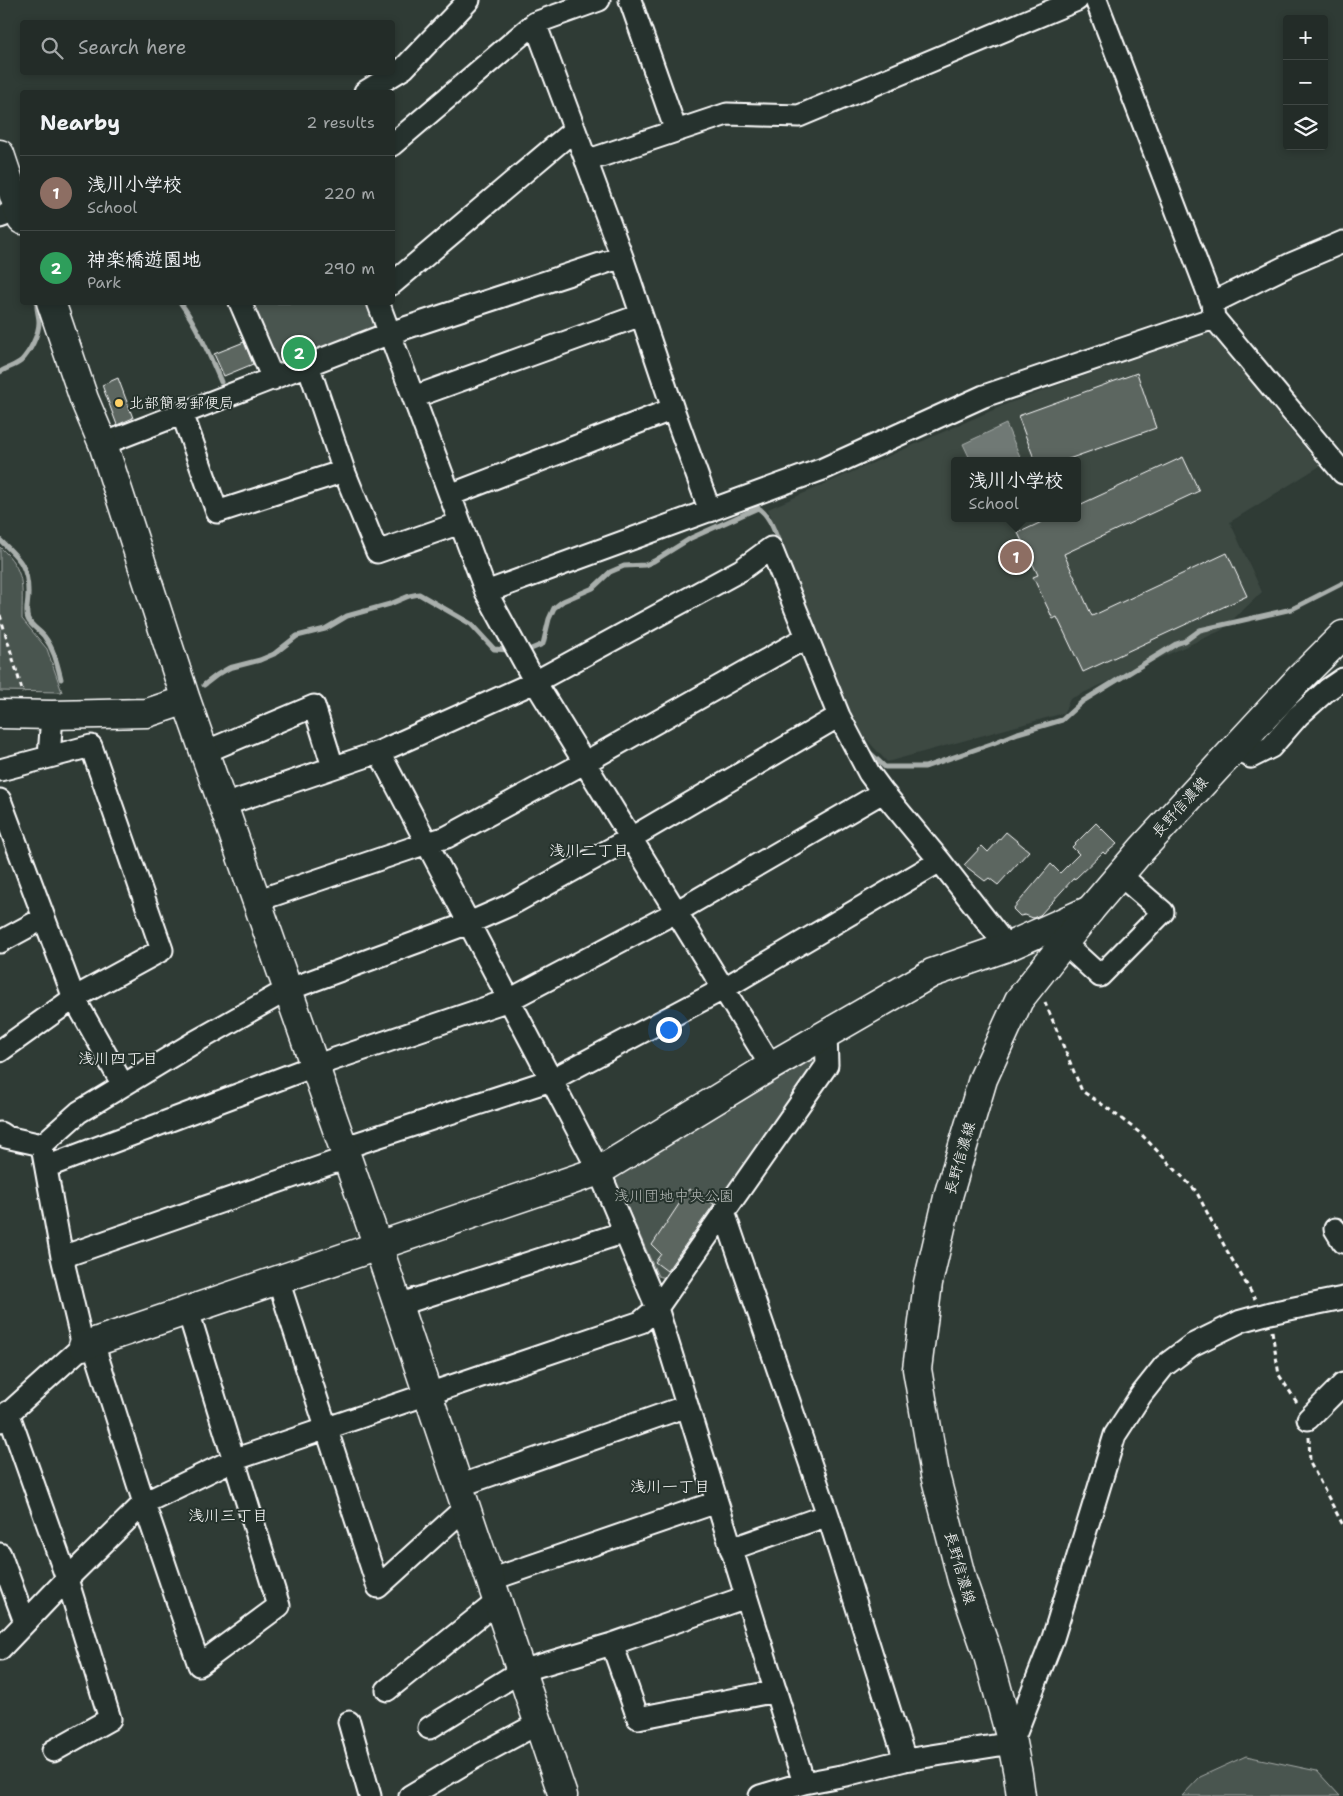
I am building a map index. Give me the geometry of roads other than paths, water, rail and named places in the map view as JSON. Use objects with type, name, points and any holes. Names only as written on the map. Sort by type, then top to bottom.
[{"type":"street","points":[[395,74],[404,68],[469,0]]},
{"type":"street","points":[[395,142],[535,23],[599,0]]},
{"type":"street","points":[[630,0],[676,131]]},
{"type":"street","points":[[586,161],[727,114],[799,116],[1077,0]]},
{"type":"street","points":[[1096,0],[1213,310],[1343,474]]},
{"type":"street","points":[[535,23],[622,258],[710,511]]},
{"type":"street","points":[[368,90],[393,75]]},
{"type":"street","points":[[395,281],[574,130]]},
{"type":"street","points":[[0,154],[16,214]]},
{"type":"street","points":[[486,592],[823,469],[984,396],[1213,310],[1292,264],[1343,242]]},
{"type":"street","points":[[103,444],[390,333],[622,258]]},
{"type":"street","points":[[52,305],[84,399],[103,444],[186,700],[378,1246],[521,1672],[568,1795]]},
{"type":"street","points":[[241,305],[273,378]]},
{"type":"street","points":[[379,305],[486,592],[535,682],[771,1066]]},
{"type":"street","points":[[414,398],[641,315]]},
{"type":"street","points":[[308,365],[344,471],[377,552],[460,523]]},
{"type":"street","points":[[450,495],[673,409]]},
{"type":"street","points":[[182,413],[217,512],[344,471]]},
{"type":"street","points":[[224,805],[379,752],[535,682],[741,570],[771,548],[839,716],[869,773],[882,792],[940,861],[1007,947]]},
{"type":"street","name":"長野信濃線","points":[[1021,1796],[1012,1743],[987,1652],[962,1580],[935,1475],[917,1369],[928,1283],[950,1193],[983,1080],[1020,1000],[1090,910],[1142,849],[1298,679],[1343,635]]},
{"type":"street","points":[[256,901],[426,842],[447,837],[584,763],[807,637]]},
{"type":"street","points":[[1236,747],[1251,756],[1271,747],[1298,716],[1327,690],[1343,679]]},
{"type":"street","points":[[0,714],[147,713],[186,700]]},
{"type":"street","points":[[205,752],[314,706],[333,767]]},
{"type":"street","points":[[41,715],[50,757]]},
{"type":"street","points":[[42,1145],[79,1112],[194,1042],[287,990],[469,923],[510,905],[631,838],[839,716]]},
{"type":"street","points":[[0,770],[91,746],[162,950],[74,998],[0,1051]]},
{"type":"street","points":[[379,752],[599,1171],[657,1308],[804,1783]]},
{"type":"street","points":[[46,1167],[314,1066],[509,1000],[676,912],[882,792]]},
{"type":"street","points":[[0,800],[6,833],[44,918],[74,998],[123,1085]]},
{"type":"street","points":[[62,1257],[551,1080],[723,988],[940,861]]},
{"type":"street","points":[[1064,943],[1100,976],[1163,912],[1120,875]]},
{"type":"street","points":[[53,1750],[110,1718],[67,1579],[4,1416],[88,1344],[599,1171],[771,1066],[932,972],[1007,947],[1090,910]]},
{"type":"street","points":[[0,942],[44,918]]},
{"type":"street","points":[[0,1649],[144,1503],[233,1460],[641,1322],[657,1308],[827,1065],[826,1034]]},
{"type":"street","points":[[0,1133],[6,1137],[42,1145]]},
{"type":"street","points":[[42,1145],[62,1257],[88,1344],[199,1665],[279,1606],[188,1311]]},
{"type":"street","points":[[724,1212],[828,1515],[905,1760]]},
{"type":"street","points":[[398,1305],[625,1232]]},
{"type":"street","points":[[278,1280],[378,1587],[462,1496],[687,1406]]},
{"type":"street","points":[[760,1796],[804,1783],[846,1775],[905,1760],[1012,1743],[1053,1638],[1115,1435],[1141,1395],[1164,1366],[1192,1345],[1241,1322],[1270,1313],[1343,1298]]},
{"type":"street","points":[[1308,1419],[1343,1384]]},
{"type":"street","points":[[387,1690],[494,1591],[717,1502]]},
{"type":"street","points":[[731,1549],[828,1515]]},
{"type":"street","points":[[0,1554],[25,1622]]},
{"type":"street","points":[[428,1728],[521,1672],[612,1644],[746,1597]]},
{"type":"street","points":[[612,1644],[638,1718],[776,1692]]},
{"type":"street","points":[[349,1722],[370,1796]]},
{"type":"street","points":[[410,1796],[472,1759],[539,1723]]},
{"type":"waterway","points":[[0,372],[21,361],[31,348],[39,327],[37,305]]},
{"type":"waterway","points":[[182,305],[198,331],[221,382]]},
{"type":"waterway","points":[[531,649],[543,644],[549,619],[554,608],[563,601],[593,588],[610,572],[624,566],[645,565],[691,538],[758,508],[769,520],[780,545]]},
{"type":"waterway","points":[[0,540],[22,564],[28,586],[27,617],[31,624],[44,636],[50,646],[55,656],[61,679]]},
{"type":"waterway","points":[[867,750],[885,767],[925,767],[1018,733],[1062,720],[1083,701],[1176,644],[1185,641],[1200,630],[1292,609],[1343,583]]},
{"type":"waterway","points":[[204,685],[229,668],[260,660],[274,654],[297,636],[325,629],[347,616],[419,594],[471,624],[494,649],[509,650]]},
{"type":"place","name":"神楽橋遊園地","points":[[299,353]]},
{"type":"place","name":"北部簡易郵便局","points":[[119,403]]},
{"type":"place","name":"浅川小学校","points":[[1016,557]]},
{"type":"district","name":"浅川二丁目","points":[[589,850]]},
{"type":"district","name":"浅川四丁目","points":[[118,1058]]},
{"type":"district","name":"浅川一丁目","points":[[670,1486]]},
{"type":"district","name":"浅川三丁目","points":[[228,1515]]},
{"type":"park label","name":"浅川団地中央公園","points":[[674,1196]]}]
